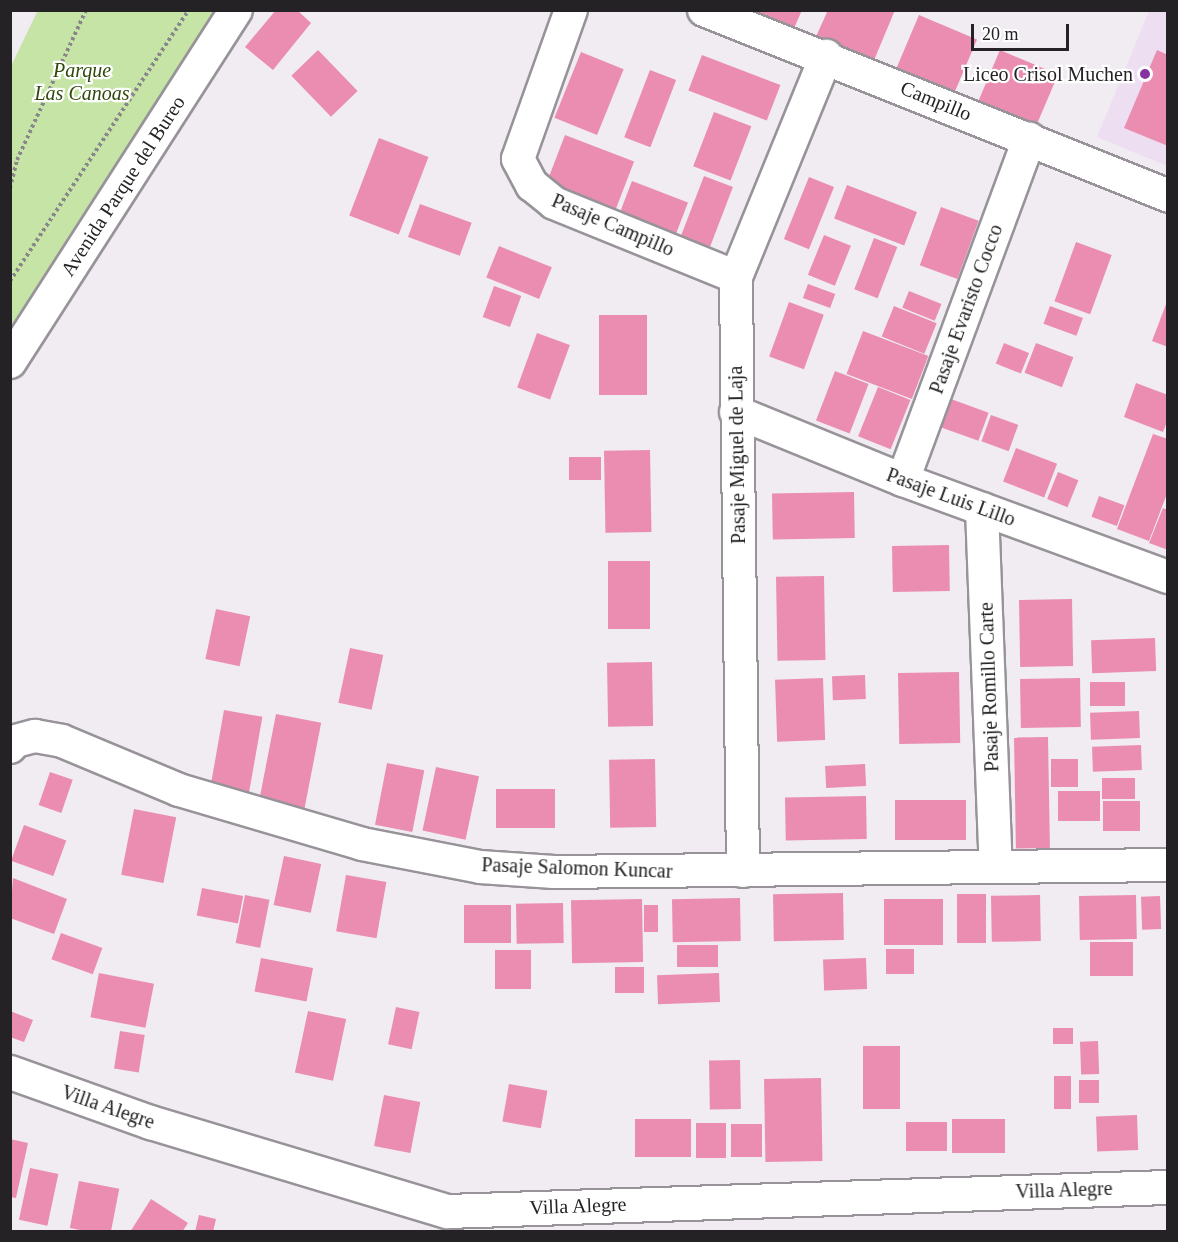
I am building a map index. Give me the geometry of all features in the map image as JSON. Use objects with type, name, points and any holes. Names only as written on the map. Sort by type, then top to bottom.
[{"type":"main road","name":"Villa Alegre","points":[[10,1072],[443,1221],[1167,1187]]},
{"type":"street","name":"Avenida Parque del Bureo","points":[[10,362],[236,10]]},
{"type":"street","name":"Pasaje Campillo","points":[[571,10],[518,159],[532,185],[554,203],[736,277]]},
{"type":"street","name":"Campillo","points":[[704,10],[826,56],[1167,196]]},
{"type":"street","name":"Pasaje Miguel de Laja","points":[[743,871],[736,277],[826,56]]},
{"type":"street","name":"Pasaje Evaristo Cocco","points":[[903,480],[1029,139]]},
{"type":"street","name":"Pasaje Luis Lillo","points":[[736,412],[903,480],[1167,576]]},
{"type":"street","name":"Pasaje Romillo Carte","points":[[982,508],[996,866]]},
{"type":"street","name":"Pasaje Salomon Kuncar","points":[[10,747],[12,742],[35,736],[62,741],[190,793],[362,844],[480,867],[554,872],[1167,865]]},
{"type":"path","points":[[10,188],[17,160],[86,10]]},
{"type":"path","points":[[10,281],[189,10]]},
{"type":"shaded area","name":"Liceo Crisol Muchen","points":[[1149,11],[1167,11],[1167,166],[1097,137]]},
{"type":"green space","name":"Parque Las Canoas","points":[[38,10],[214,11],[11,326],[11,66]]},
{"type":"building","points":[[276,10],[297,10],[311,23],[273,70],[245,47]]},
{"type":"building","points":[[739,10],[802,10],[792,33]]},
{"type":"building","points":[[828,10],[895,10],[872,65],[814,41]]},
{"type":"building","points":[[919,15],[977,40],[952,99],[894,74]]},
{"type":"building","points":[[318,50],[358,91],[331,117],[291,76]]},
{"type":"building","points":[[1000,50],[1058,75],[1037,125],[979,101]]},
{"type":"building","points":[[1157,50],[1168,55],[1168,146],[1124,128]]},
{"type":"building","points":[[581,52],[624,69],[597,135],[554,118]]},
{"type":"building","points":[[702,55],[780,85],[767,121],[688,90]]},
{"type":"building","points":[[650,70],[676,80],[650,147],[624,137]]},
{"type":"building","points":[[714,112],[751,126],[731,180],[693,166]]},
{"type":"building","points":[[565,135],[634,162],[615,210],[546,184]]},
{"type":"building","points":[[379,138],[428,157],[399,234],[349,215]]},
{"type":"building","points":[[704,176],[733,187],[709,249],[680,238]]},
{"type":"building","points":[[809,177],[834,187],[809,249],[784,239]]},
{"type":"building","points":[[632,181],[688,203],[674,238],[618,216]]},
{"type":"building","points":[[847,185],[917,212],[904,245],[834,219]]},
{"type":"building","points":[[420,204],[472,223],[460,256],[408,237]]},
{"type":"building","points":[[941,207],[979,221],[957,279],[920,265]]},
{"type":"building","points":[[824,235],[851,246],[835,286],[808,275]]},
{"type":"building","points":[[874,238],[897,247],[878,298],[854,289]]},
{"type":"building","points":[[1076,242],[1112,255],[1090,314],[1054,301]]},
{"type":"building","points":[[499,246],[552,267],[539,299],[486,278]]},
{"type":"building","points":[[808,284],[835,294],[830,308],[803,298]]},
{"type":"building","points":[[494,286],[521,296],[510,327],[483,317]]},
{"type":"building","points":[[909,291],[941,304],[935,321],[902,308]]},
{"type":"building","points":[[1168,299],[1168,347],[1152,341]]},
{"type":"building","points":[[789,302],[824,315],[804,369],[769,357]]},
{"type":"building","points":[[894,306],[937,323],[924,354],[882,337]]},
{"type":"building","points":[[1050,306],[1083,318],[1076,336],[1044,324]]},
{"type":"building","points":[[599,315],[647,315],[647,395],[599,395]]},
{"type":"building","points":[[863,331],[928,356],[912,399],[847,374]]},
{"type":"building","points":[[537,333],[570,345],[550,399],[517,388]]},
{"type":"building","points":[[1004,343],[1029,353],[1021,374],[996,363]]},
{"type":"building","points":[[1036,343],[1073,357],[1062,387],[1025,373]]},
{"type":"building","points":[[835,371],[869,384],[850,433],[816,420]]},
{"type":"building","points":[[1136,383],[1168,395],[1168,419],[1163,432],[1124,417]]},
{"type":"building","points":[[878,387],[910,400],[891,449],[858,436]]},
{"type":"building","points":[[951,399],[989,413],[978,441],[941,427]]},
{"type":"building","points":[[991,415],[1018,425],[1009,451],[981,441]]},
{"type":"building","points":[[1153,434],[1168,439],[1168,491],[1149,541],[1117,529]]},
{"type":"building","points":[[1016,448],[1057,464],[1044,497],[1003,482]]},
{"type":"building","points":[[650,450],[651,532],[605,533],[604,451]]},
{"type":"building","points":[[569,457],[601,457],[601,480],[569,480]]},
{"type":"building","points":[[1058,472],[1078,480],[1068,507],[1047,499]]},
{"type":"building","points":[[854,492],[855,538],[773,539],[772,493]]},
{"type":"building","points":[[1099,496],[1124,505],[1117,526],[1091,517]]},
{"type":"building","points":[[1163,508],[1168,510],[1168,550],[1149,543]]},
{"type":"building","points":[[949,545],[950,591],[893,592],[892,546]]},
{"type":"building","points":[[608,561],[650,561],[650,629],[608,629]]},
{"type":"building","points":[[824,576],[825,660],[777,661],[776,577]]},
{"type":"building","points":[[1072,599],[1073,666],[1020,667],[1019,600]]},
{"type":"building","points":[[216,609],[250,616],[240,666],[205,659]]},
{"type":"building","points":[[1155,638],[1156,671],[1092,673],[1091,640]]},
{"type":"building","points":[[350,648],[383,655],[372,710],[338,703]]},
{"type":"building","points":[[652,662],[653,726],[608,727],[607,663]]},
{"type":"building","points":[[959,672],[960,743],[899,744],[898,673]]},
{"type":"building","points":[[865,675],[866,699],[833,700],[832,676]]},
{"type":"building","points":[[823,678],[825,740],[777,742],[775,680]]},
{"type":"building","points":[[1080,678],[1081,727],[1021,728],[1020,679]]},
{"type":"building","points":[[1090,682],[1125,682],[1125,706],[1090,706]]},
{"type":"building","points":[[224,710],[262,717],[249,796],[210,789]]},
{"type":"building","points":[[1139,711],[1140,738],[1091,740],[1090,713]]},
{"type":"building","points":[[276,714],[321,723],[305,808],[259,799]]},
{"type":"building","points":[[1048,737],[1050,848],[1016,849],[1014,738]]},
{"type":"building","points":[[1141,745],[1142,770],[1093,772],[1092,747]]},
{"type":"building","points":[[655,759],[656,827],[610,828],[609,760]]},
{"type":"building","points":[[1051,759],[1078,759],[1078,787],[1051,787]]},
{"type":"building","points":[[387,763],[424,770],[412,832],[375,825]]},
{"type":"building","points":[[865,764],[866,786],[826,788],[825,766]]},
{"type":"building","points":[[436,767],[479,776],[466,840],[422,831]]},
{"type":"building","points":[[50,772],[73,780],[61,813],[39,805]]},
{"type":"building","points":[[1102,778],[1135,778],[1135,799],[1102,799]]},
{"type":"building","points":[[496,789],[555,789],[555,828],[496,828]]},
{"type":"building","points":[[1058,791],[1100,791],[1100,821],[1058,821]]},
{"type":"building","points":[[866,796],[867,839],[786,840],[785,797]]},
{"type":"building","points":[[895,800],[966,800],[966,840],[895,840]]},
{"type":"building","points":[[1103,801],[1140,801],[1140,831],[1103,831]]},
{"type":"building","points":[[134,809],[176,817],[163,883],[121,875]]},
{"type":"building","points":[[24,825],[66,840],[53,876],[11,861]]},
{"type":"building","points":[[284,856],[321,864],[311,913],[274,905]]},
{"type":"building","points":[[346,875],[386,882],[376,938],[336,931]]},
{"type":"building","points":[[13,878],[67,899],[54,934],[10,918]]},
{"type":"building","points":[[202,888],[243,896],[238,923],[197,915]]},
{"type":"building","points":[[843,893],[844,940],[774,941],[773,894]]},
{"type":"building","points":[[957,894],[986,894],[986,943],[957,943]]},
{"type":"building","points":[[245,895],[270,900],[260,948],[236,943]]},
{"type":"building","points":[[1040,895],[1041,941],[992,942],[991,896]]},
{"type":"building","points":[[1136,895],[1137,939],[1080,940],[1079,896]]},
{"type":"building","points":[[1160,896],[1161,929],[1142,930],[1141,897]]},
{"type":"building","points":[[740,898],[741,941],[673,942],[672,899]]},
{"type":"building","points":[[642,899],[643,962],[572,963],[571,900]]},
{"type":"building","points":[[884,899],[943,899],[943,945],[884,945]]},
{"type":"building","points":[[563,903],[564,943],[517,944],[516,904]]},
{"type":"building","points":[[464,905],[511,905],[511,943],[464,943]]},
{"type":"building","points":[[644,905],[658,905],[658,932],[644,932]]},
{"type":"building","points":[[61,933],[102,948],[93,974],[51,959]]},
{"type":"building","points":[[1090,942],[1133,942],[1133,976],[1090,976]]},
{"type":"building","points":[[677,945],[718,945],[718,967],[677,967]]},
{"type":"building","points":[[886,949],[914,949],[914,974],[886,974]]},
{"type":"building","points":[[495,950],[531,950],[531,989],[495,989]]},
{"type":"building","points":[[261,958],[313,968],[307,1001],[255,991]]},
{"type":"building","points":[[866,958],[867,989],[824,990],[823,960]]},
{"type":"building","points":[[615,967],[644,967],[644,993],[615,993]]},
{"type":"building","points":[[99,973],[154,984],[145,1028],[90,1017]]},
{"type":"building","points":[[719,973],[720,1002],[658,1004],[657,975]]},
{"type":"building","points":[[396,1007],[419,1012],[412,1049],[388,1044]]},
{"type":"building","points":[[10,1011],[33,1020],[24,1042],[10,1037]]},
{"type":"building","points":[[308,1011],[346,1019],[333,1081],[295,1073]]},
{"type":"building","points":[[1053,1028],[1073,1028],[1073,1044],[1053,1044]]},
{"type":"building","points":[[120,1031],[145,1035],[139,1072],[114,1069]]},
{"type":"building","points":[[1098,1041],[1099,1074],[1081,1075],[1080,1042]]},
{"type":"building","points":[[863,1046],[900,1046],[900,1109],[863,1109]]},
{"type":"building","points":[[740,1060],[741,1109],[710,1110],[709,1061]]},
{"type":"building","points":[[1054,1076],[1071,1076],[1071,1109],[1054,1109]]},
{"type":"building","points":[[821,1078],[822,1161],[765,1162],[764,1079]]},
{"type":"building","points":[[1079,1080],[1099,1080],[1099,1103],[1079,1103]]},
{"type":"building","points":[[509,1084],[547,1091],[541,1128],[502,1121]]},
{"type":"building","points":[[384,1095],[420,1102],[410,1153],[374,1146]]},
{"type":"building","points":[[1137,1115],[1138,1150],[1097,1151],[1096,1116]]},
{"type":"building","points":[[635,1119],[691,1119],[691,1157],[635,1157]]},
{"type":"building","points":[[952,1119],[1005,1119],[1005,1153],[952,1153]]},
{"type":"building","points":[[906,1122],[947,1122],[947,1151],[906,1151]]},
{"type":"building","points":[[696,1123],[726,1123],[726,1158],[696,1158]]},
{"type":"building","points":[[731,1124],[762,1124],[762,1157],[731,1157]]},
{"type":"building","points":[[10,1139],[28,1143],[16,1198],[10,1197]]},
{"type":"building","points":[[30,1168],[58,1174],[47,1226],[19,1220]]},
{"type":"building","points":[[79,1181],[119,1189],[111,1232],[90,1232],[70,1228]]},
{"type":"building","points":[[151,1199],[188,1223],[182,1232],[130,1232]]},
{"type":"building","points":[[199,1215],[216,1219],[213,1232],[195,1232]]},
{"type":"place","name":"Liceo Crisol Muchen","points":[[1145,74]]}]
